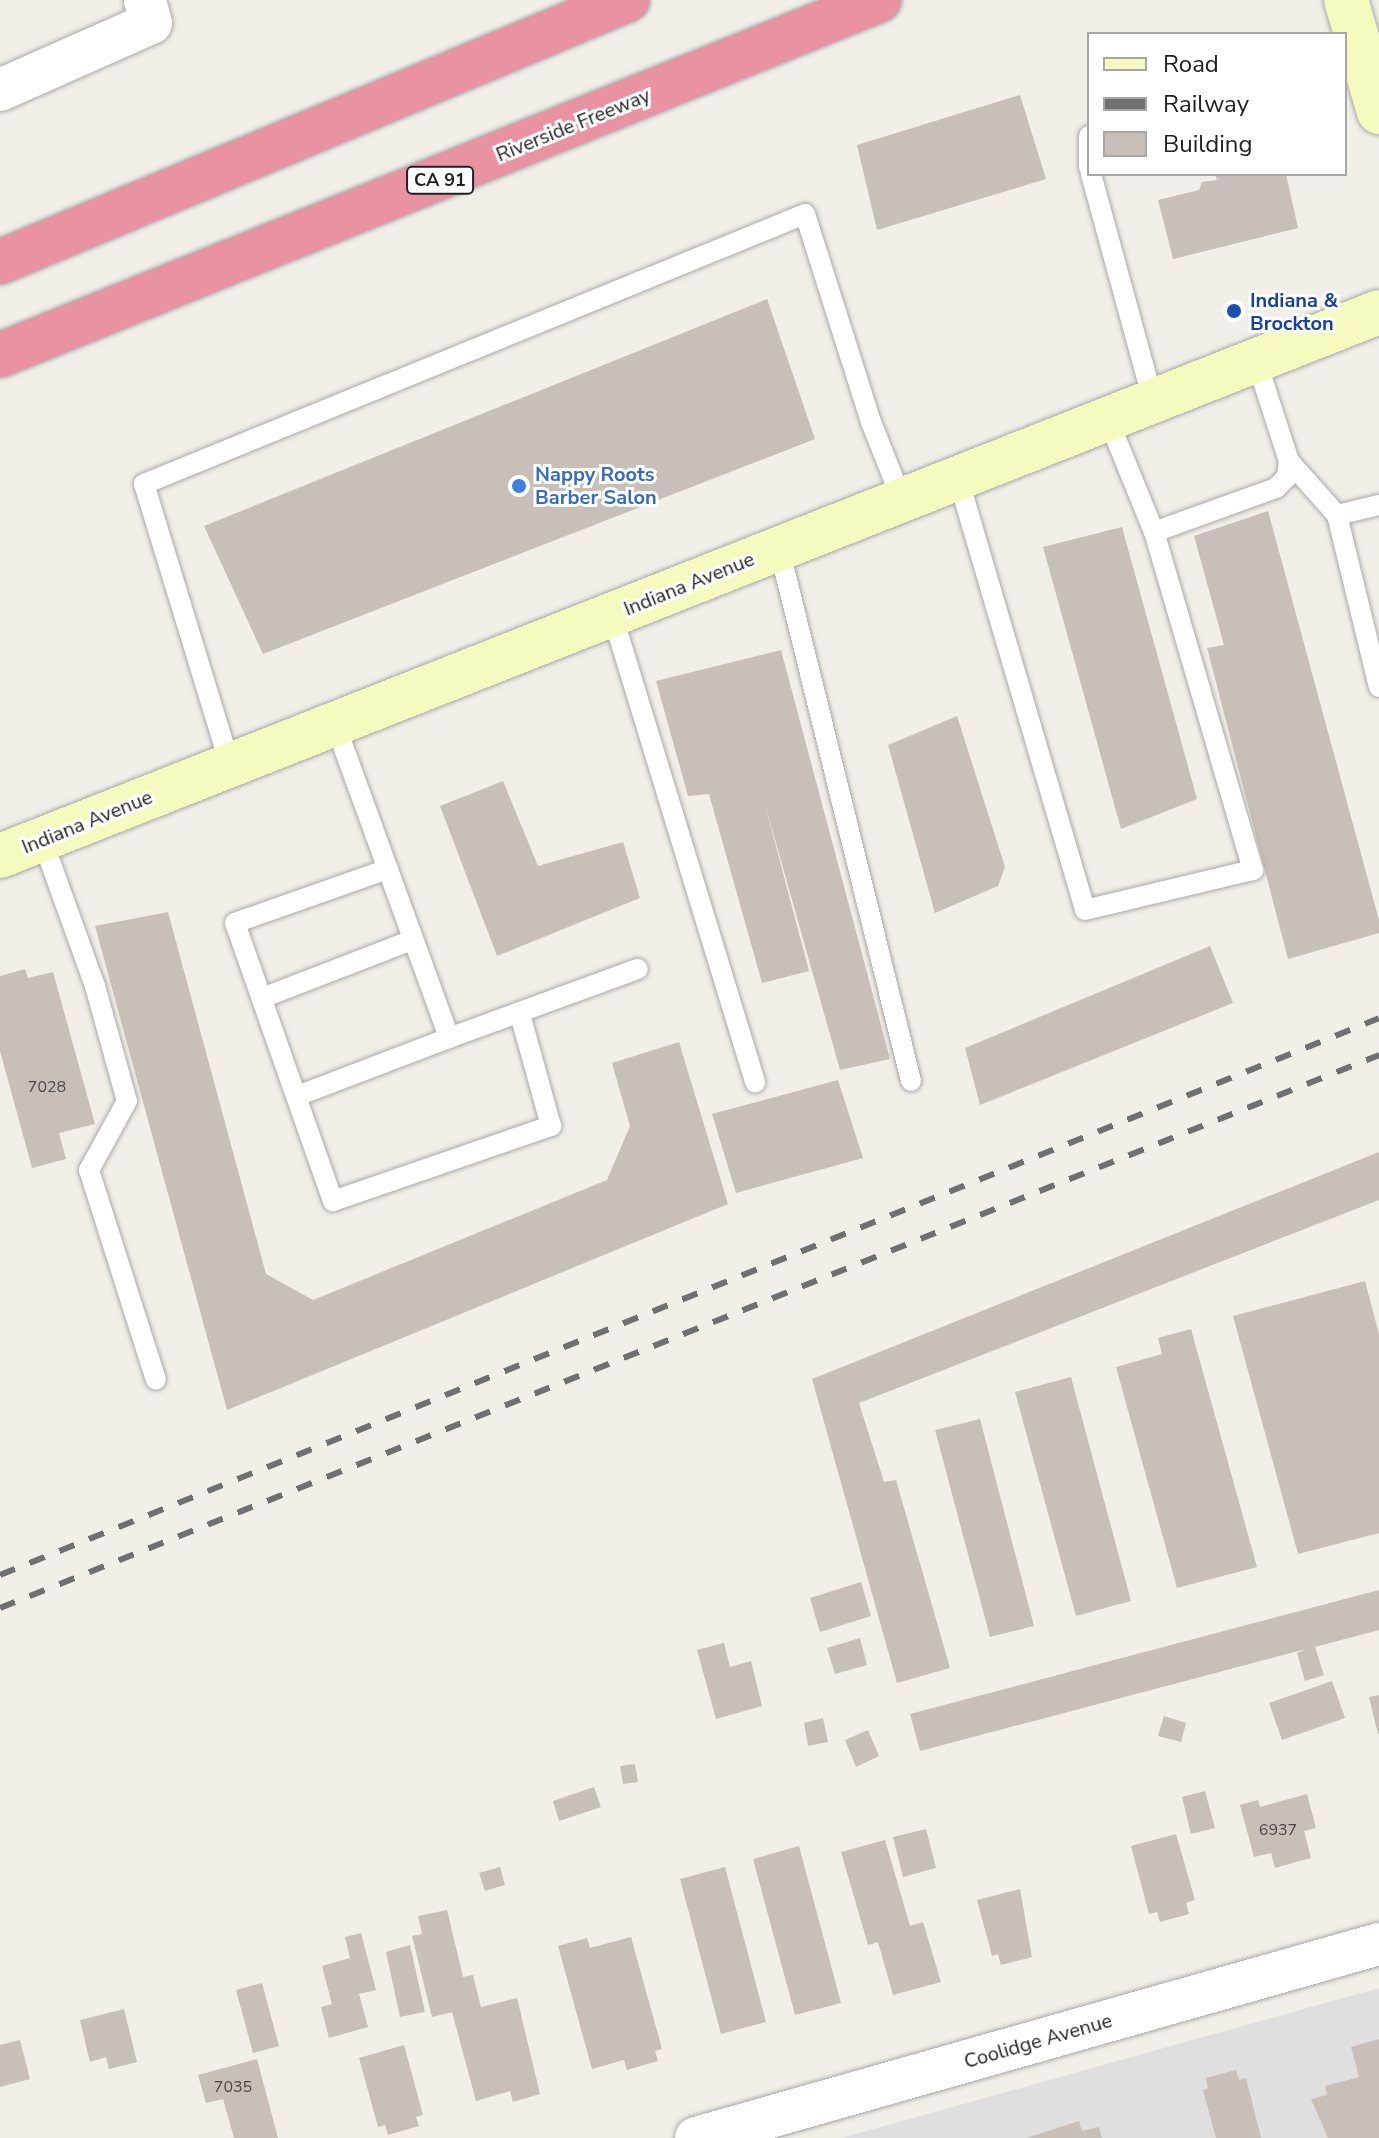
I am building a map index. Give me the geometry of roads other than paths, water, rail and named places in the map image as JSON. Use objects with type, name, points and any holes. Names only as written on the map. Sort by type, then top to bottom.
[{"type":"highway","points":[[0,262],[627,0]]},
{"type":"highway","name":"Riverside Freeway","points":[[0,355],[879,0]]},
{"type":"main road","points":[[1353,26],[1379,112]]},
{"type":"main road","name":"Indiana Avenue","points":[[0,856],[1379,312]]},
{"type":"street","points":[[0,90],[148,12]]},
{"type":"street","name":"Coolidge Avenue","points":[[696,2138],[1379,1944]]},
{"type":"lane","points":[[1092,176],[1153,401]]},
{"type":"lane","points":[[230,765],[144,484],[748,236],[805,214],[871,422],[902,500]]},
{"type":"lane","points":[[1256,360],[1289,461],[1337,515],[1379,687]]},
{"type":"lane","points":[[958,478],[1085,910],[1253,870],[1154,532],[1108,419]]},
{"type":"lane","points":[[1154,532],[1276,488],[1287,477],[1289,461]]},
{"type":"lane","points":[[1337,515],[1379,505]]},
{"type":"lane","points":[[779,548],[911,1081]]},
{"type":"lane","points":[[612,614],[755,1083]]},
{"type":"lane","points":[[335,724],[449,1038]]},
{"type":"lane","points":[[42,839],[95,986],[127,1101],[89,1170],[156,1380]]},
{"type":"lane","points":[[388,869],[235,923],[333,1201],[551,1126],[520,1014]]},
{"type":"lane","points":[[262,998],[412,940]]},
{"type":"lane","points":[[297,1096],[638,969]]},
{"type":"railway","points":[[0,1575],[1379,1018]]},
{"type":"railway","points":[[0,1608],[1379,1055]]},
{"type":"place","name":"Indiana & Brockton","points":[[1234,311]]},
{"type":"place","name":"Nappy Roots Barber Salon","points":[[519,486]]}]
